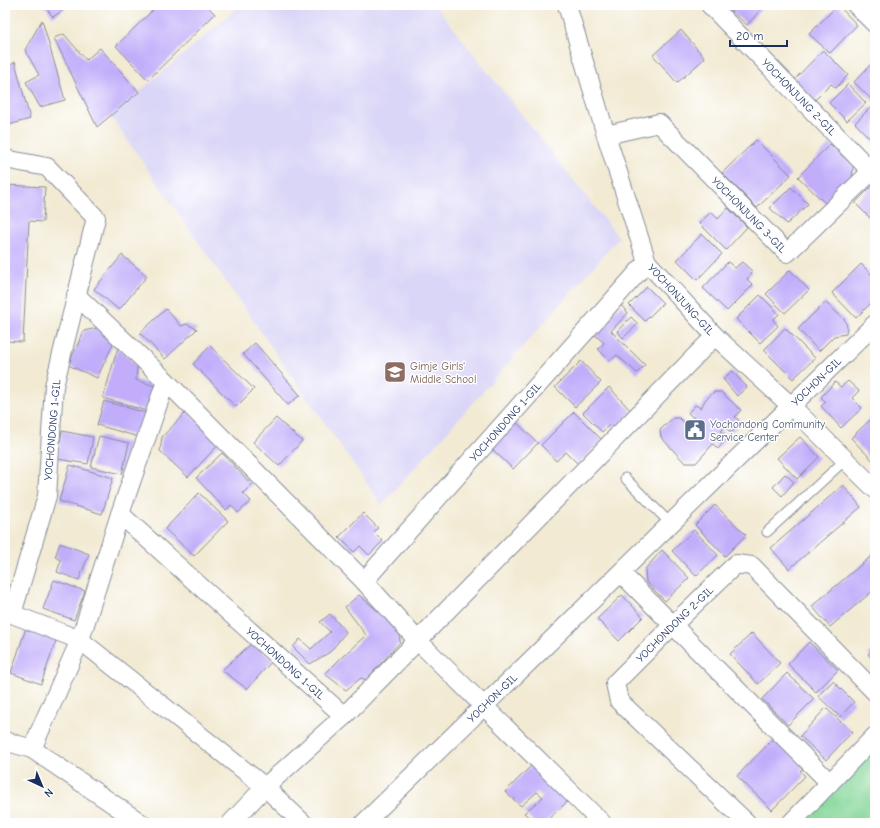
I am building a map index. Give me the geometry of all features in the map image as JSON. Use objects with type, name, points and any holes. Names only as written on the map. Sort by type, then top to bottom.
[{"type":"street","name":"YOCHONJUNG-GIL","points":[[567,5],[606,135],[647,262],[715,336],[791,406],[875,489]]},
{"type":"street","name":"YOCHONJUNG 2-GIL","points":[[710,5],[873,170]]},
{"type":"street","points":[[856,5],[875,24]]},
{"type":"street","name":"YOCHONJUNG 3-GIL","points":[[606,135],[659,123],[787,254],[873,170]]},
{"type":"street","points":[[5,159],[47,167],[96,218],[76,295],[166,381],[364,581],[418,641],[602,823]]},
{"type":"street","name":"YOCHONDONG 1-GIL","points":[[364,581],[647,262]]},
{"type":"street","name":"YOCHONDONG 1-GIL","points":[[76,295],[54,386],[47,496],[12,614],[80,640],[265,787],[303,823]]},
{"type":"street","name":"YOCHON-GIL","points":[[364,823],[875,324]]},
{"type":"street","points":[[231,823],[265,787],[344,716],[715,336]]},
{"type":"street","points":[[32,749],[80,640],[120,514],[166,381]]},
{"type":"street","name":"YOCHONDONG 1-GIL","points":[[120,514],[344,716]]},
{"type":"street","name":"YOCHONDONG 2-GIL","points":[[747,823],[619,701],[615,683],[736,564],[752,566],[875,692]]},
{"type":"street","points":[[621,573],[830,783]]},
{"type":"street","points":[[790,823],[875,736]]},
{"type":"street","points":[[5,740],[32,749],[142,823]]},
{"type":"lane","points":[[766,532],[845,460]]},
{"type":"lane","points":[[625,478],[671,524]]},
{"type":"shaded area","name":"Gimje Girls' Middle School","points":[[241,5],[435,5],[619,238],[382,505],[109,114],[139,92]]},
{"type":"green space","points":[[875,748],[875,823],[800,823]]},
{"type":"building","points":[[44,5],[70,5],[53,17]]},
{"type":"building","points":[[158,5],[206,5],[215,14],[148,80],[116,46]]},
{"type":"building","points":[[724,5],[765,5],[747,25]]},
{"type":"building","points":[[838,5],[857,25],[830,53],[809,34]]},
{"type":"building","points":[[42,20],[65,100],[40,107],[26,82],[39,75],[25,50]]},
{"type":"building","points":[[681,30],[705,58],[677,83],[653,55]]},
{"type":"building","points":[[64,34],[86,60],[100,48],[139,92],[97,127],[54,38]]},
{"type":"building","points":[[823,50],[848,75],[836,88],[831,84],[815,100],[794,80]]},
{"type":"building","points":[[875,60],[875,103],[854,82]]},
{"type":"building","points":[[15,62],[30,119],[5,126],[5,69]]},
{"type":"building","points":[[848,84],[866,103],[847,121],[829,103]]},
{"type":"building","points":[[871,107],[875,112],[875,144],[855,123]]},
{"type":"building","points":[[756,140],[791,175],[757,208],[722,173]]},
{"type":"building","points":[[830,144],[853,166],[852,179],[827,205],[798,177]]},
{"type":"building","points":[[875,183],[875,223],[855,203]]},
{"type":"building","points":[[5,185],[45,187],[43,222],[29,221],[23,342],[5,341]]},
{"type":"building","points":[[791,187],[808,204],[787,224],[770,208]]},
{"type":"building","points":[[728,208],[747,227],[726,250],[699,223],[711,212],[718,219]]},
{"type":"building","points":[[702,234],[722,254],[697,280],[677,260]]},
{"type":"building","points":[[122,255],[147,276],[119,310],[94,289]]},
{"type":"building","points":[[728,262],[735,268],[742,262],[753,272],[747,279],[753,285],[727,311],[703,288]]},
{"type":"building","points":[[861,264],[875,278],[875,299],[856,318],[832,293]]},
{"type":"building","points":[[790,270],[809,290],[785,313],[766,294]]},
{"type":"building","points":[[647,287],[663,303],[645,321],[629,305]]},
{"type":"building","points":[[760,295],[779,314],[773,320],[778,326],[760,343],[736,319]]},
{"type":"building","points":[[825,302],[845,320],[847,327],[846,334],[834,336],[819,351],[798,329]]},
{"type":"building","points":[[621,305],[628,313],[611,331],[645,365],[637,373],[617,355],[610,361],[598,349],[604,343],[593,333]]},
{"type":"building","points":[[166,309],[181,326],[187,324],[197,329],[165,359],[140,333]]},
{"type":"building","points":[[631,317],[638,324],[623,338],[617,331]]},
{"type":"building","points":[[101,327],[115,340],[97,378],[68,365],[84,331]]},
{"type":"building","points":[[785,328],[815,358],[793,379],[764,350]]},
{"type":"building","points":[[255,343],[300,395],[288,405],[243,354]]},
{"type":"building","points":[[210,346],[254,389],[236,407],[193,364]]},
{"type":"building","points":[[118,347],[137,366],[136,380],[155,386],[147,411],[103,398]]},
{"type":"building","points":[[581,361],[601,382],[575,407],[555,387]]},
{"type":"building","points":[[732,371],[747,387],[737,396],[723,379]]},
{"type":"building","points":[[848,381],[859,391],[852,398],[862,408],[841,428],[821,406],[826,402],[821,397],[835,382],[841,387]]},
{"type":"building","points":[[609,387],[632,412],[615,429],[610,424],[602,432],[583,413]]},
{"type":"building","points":[[714,392],[721,392],[741,410],[735,417],[741,422],[731,433],[725,427],[721,431],[728,437],[718,449],[713,444],[696,463],[685,463],[661,437],[660,430],[673,418],[679,418],[688,426],[694,418],[688,413],[695,405],[701,408],[705,400]]},
{"type":"building","points":[[104,401],[146,413],[139,437],[97,425]]},
{"type":"building","points":[[187,411],[220,443],[188,477],[160,451],[162,437]]},
{"type":"building","points":[[574,412],[602,440],[578,464],[566,452],[556,461],[541,445]]},
{"type":"building","points":[[873,417],[875,419],[875,463],[851,438]]},
{"type":"building","points":[[276,418],[302,441],[279,466],[253,442]]},
{"type":"building","points":[[516,422],[538,443],[513,469],[491,448]]},
{"type":"building","points":[[62,431],[93,437],[88,464],[57,459]]},
{"type":"building","points":[[99,436],[129,443],[122,474],[91,467]]},
{"type":"building","points":[[800,437],[819,457],[797,479],[777,458]]},
{"type":"building","points":[[222,453],[252,485],[243,493],[251,501],[238,513],[231,505],[226,510],[196,478]]},
{"type":"building","points":[[70,465],[113,478],[102,514],[59,501]]},
{"type":"building","points":[[785,474],[794,482],[782,496],[773,487]]},
{"type":"building","points":[[843,485],[861,507],[789,569],[771,548]]},
{"type":"building","points":[[199,493],[228,521],[194,556],[165,529]]},
{"type":"building","points":[[715,505],[746,535],[725,556],[695,525]]},
{"type":"building","points":[[363,513],[378,528],[374,532],[383,541],[369,555],[360,546],[354,552],[339,537]]},
{"type":"building","points":[[694,530],[718,555],[696,576],[672,551]]},
{"type":"building","points":[[60,543],[89,554],[79,580],[57,572],[61,560],[55,557]]},
{"type":"building","points":[[662,550],[689,578],[665,601],[646,582],[645,569]]},
{"type":"building","points":[[875,553],[875,589],[830,627],[812,606]]},
{"type":"building","points":[[54,580],[85,591],[74,620],[43,609]]},
{"type":"building","points":[[359,595],[399,629],[400,642],[366,680],[361,678],[346,690],[325,674],[366,635],[345,607]]},
{"type":"building","points":[[622,595],[643,617],[619,641],[597,619]]},
{"type":"building","points":[[330,614],[346,632],[330,652],[310,664],[293,647],[300,639],[311,649],[330,632],[320,622]]},
{"type":"building","points":[[27,625],[58,635],[41,684],[11,673]]},
{"type":"building","points":[[752,633],[780,663],[758,684],[730,654]]},
{"type":"building","points":[[809,642],[838,670],[816,692],[788,664]]},
{"type":"building","points":[[252,643],[273,660],[247,689],[222,670]]},
{"type":"building","points":[[875,648],[875,663],[868,654]]},
{"type":"building","points":[[787,673],[814,699],[788,725],[762,699]]},
{"type":"building","points":[[833,681],[854,702],[840,717],[818,696]]},
{"type":"building","points":[[826,708],[852,732],[826,760],[800,736]]},
{"type":"building","points":[[775,737],[806,767],[800,771],[805,776],[772,810],[737,776]]},
{"type":"building","points":[[533,764],[569,800],[544,823],[536,823],[524,813],[543,797],[537,792],[521,806],[505,792]]},
{"type":"place","name":"Gimje Girls' Middle School","points":[[395,372]]},
{"type":"place","name":"Yochondong Community Service Center","points":[[695,430]]}]
